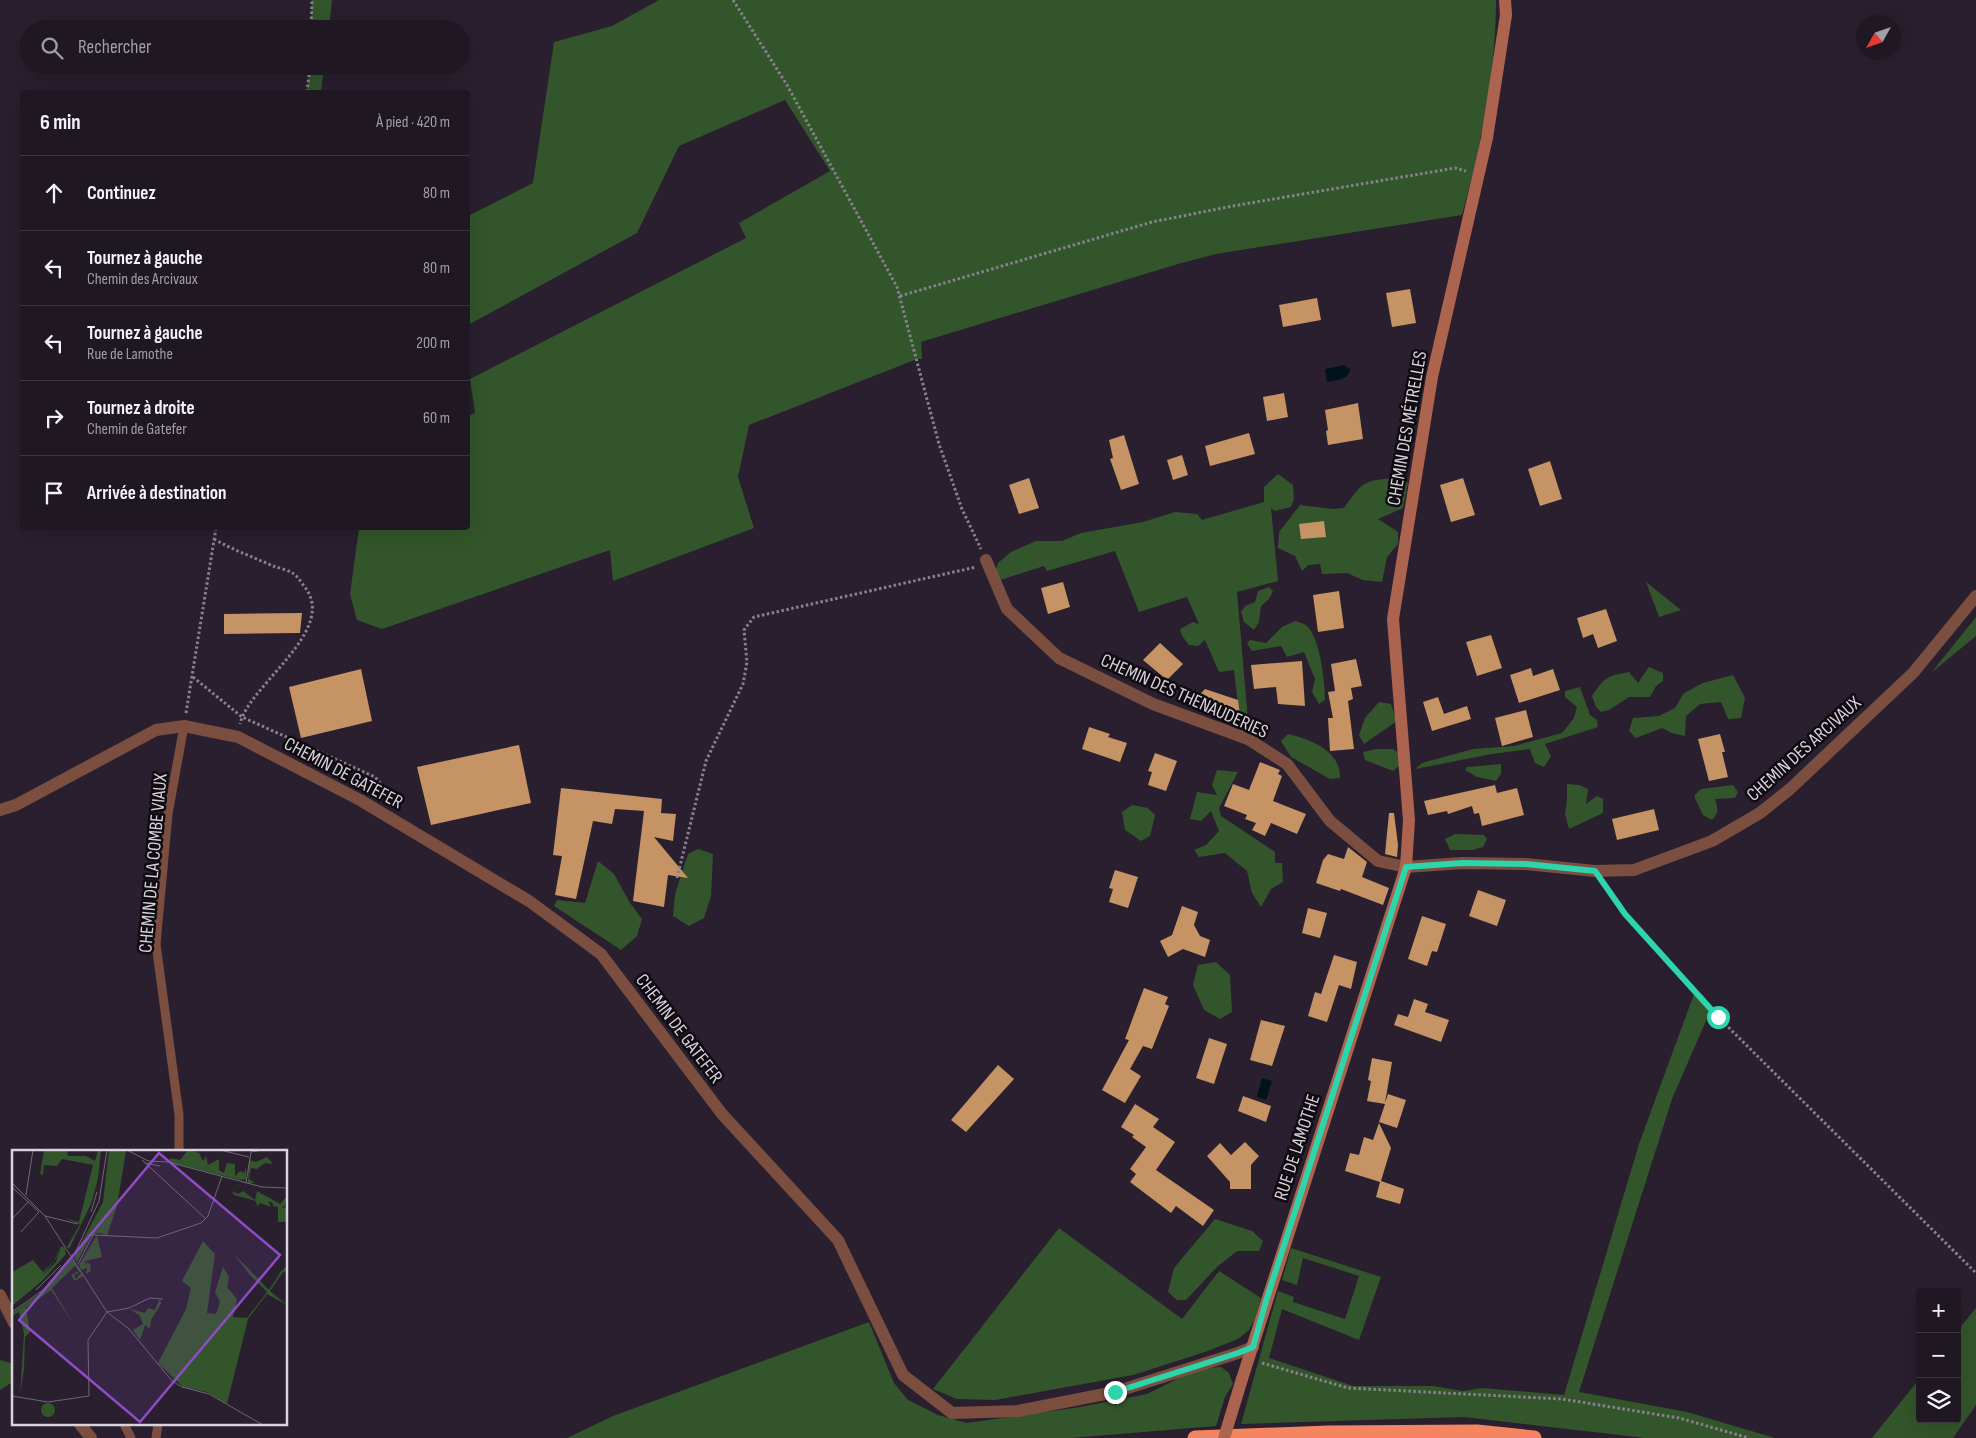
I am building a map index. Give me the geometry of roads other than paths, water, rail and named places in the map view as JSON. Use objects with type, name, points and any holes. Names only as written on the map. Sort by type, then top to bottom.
[{"type":"highway","points":[[1196,1438],[1477,1432],[1534,1438]]},
{"type":"street","name":"CHEMIN DES MÉTRELLES","points":[[1406,867],[1409,820],[1393,619],[1432,377],[1487,138],[1506,15],[1505,0]]},
{"type":"street","name":"CHEMIN DES THENAUDERIES","points":[[986,560],[1007,609],[1058,658],[1153,704],[1248,739],[1287,764],[1330,821],[1378,861],[1406,867]]},
{"type":"street","name":"CHEMIN DES ARCIVAUX","points":[[1406,867],[1462,863],[1526,864],[1595,871],[1634,870],[1712,841],[1760,813],[1790,789],[1913,673],[1976,596]]},
{"type":"street","name":"CHEMIN DE GATEFER","points":[[0,810],[16,805],[156,730],[184,726],[238,737],[360,800],[529,901],[601,954],[722,1114],[838,1240],[903,1375],[952,1413],[1018,1411],[1115,1392],[1238,1353],[1251,1353]]},
{"type":"street","name":"RUE DE LAMOTHE","points":[[1224,1438],[1266,1301],[1406,867]]},
{"type":"street","points":[[0,1295],[12,1319]]},
{"type":"street","points":[[82,1426],[91,1438]]},
{"type":"lane","name":"CHEMIN DE LA COMBE VIAUX","points":[[179,1150],[178,1115],[156,944],[168,814],[184,726]]},
{"type":"lane","points":[[125,1426],[132,1438]]},
{"type":"water","points":[[1344,365],[1350,369],[1345,377],[1327,382],[1325,369]]},
{"type":"water","points":[[1262,1078],[1272,1081],[1266,1100],[1257,1097]]}]
